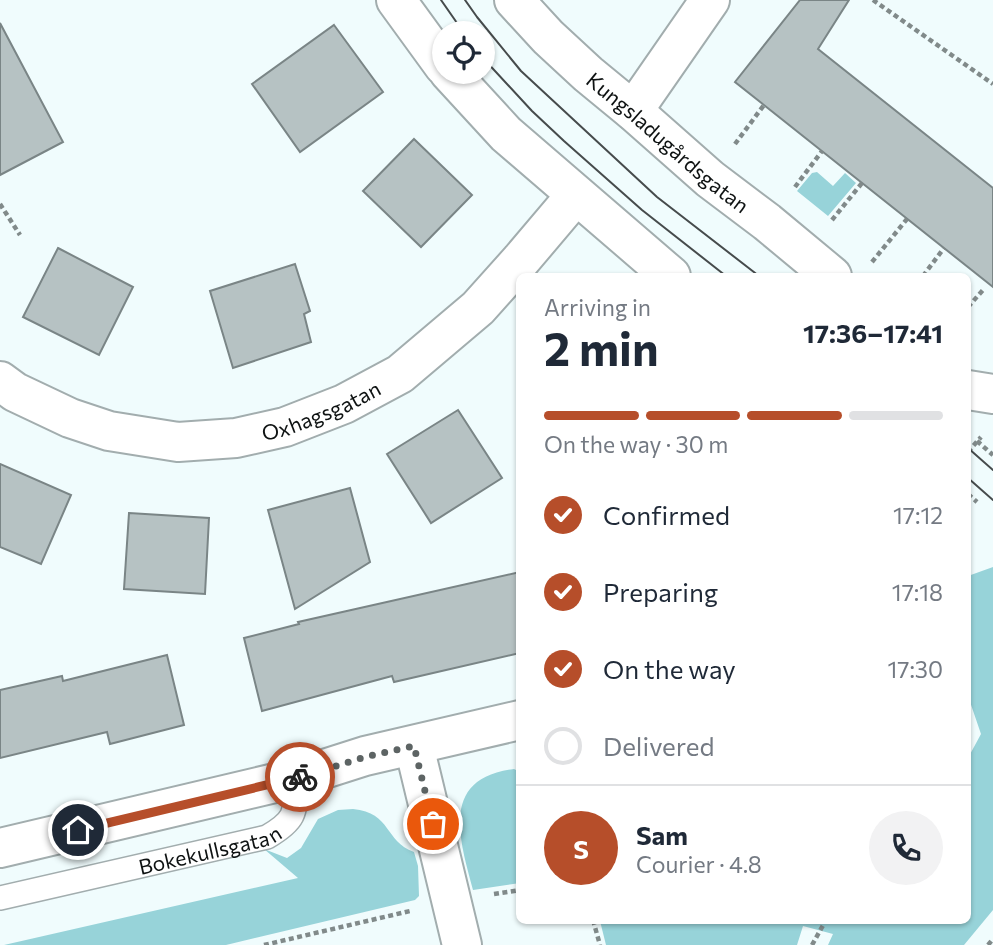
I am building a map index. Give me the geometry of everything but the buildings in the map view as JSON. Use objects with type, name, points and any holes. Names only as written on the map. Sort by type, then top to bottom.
[{"type":"street","points":[[396,0],[432,50]]},
{"type":"street","name":"Kungsladugårdsgatan","points":[[514,0],[548,37],[588,74],[710,178],[828,273]]},
{"type":"street","points":[[633,111],[710,0]]},
{"type":"street","points":[[460,84],[506,134],[667,273]]},
{"type":"street","name":"Oxhagsgatan","points":[[0,381],[15,392],[70,418],[108,431],[178,442],[236,438],[285,427],[344,404],[400,374],[478,308],[576,195]]},
{"type":"street","points":[[971,390],[993,394]]},
{"type":"street","name":"Bokekullsgatan","points":[[0,848],[296,778],[365,757],[516,721]]},
{"type":"street","points":[[414,746],[462,945]]},
{"type":"lane","name":"Bokekullsgatan","points":[[0,898],[267,837],[283,828],[295,812],[296,778]]},
{"type":"path","points":[[873,0],[993,84]]},
{"type":"path","points":[[730,152],[764,105]]},
{"type":"path","points":[[794,188],[822,152]]},
{"type":"path","points":[[825,229],[862,183]]},
{"type":"path","points":[[0,204],[20,235]]},
{"type":"path","points":[[869,266],[907,219]]},
{"type":"path","points":[[925,273],[944,248]]},
{"type":"path","points":[[971,304],[983,290]]},
{"type":"path","points":[[977,441],[993,455]]},
{"type":"path","points":[[971,497],[977,502]]},
{"type":"path","points":[[264,945],[452,901],[516,891]]},
{"type":"path","points":[[594,924],[600,945]]},
{"type":"path","points":[[812,945],[824,924]]},
{"type":"path","points":[[988,945],[993,939]]},
{"type":"shaded area","points":[[817,172],[833,186],[845,173],[856,183],[828,216],[797,191],[812,173]]},
{"type":"shaded area","points":[[993,567],[993,910],[964,945],[828,945],[833,934],[803,926],[797,945],[606,945],[601,924],[971,924],[971,752],[981,734],[971,705],[971,575]]},
{"type":"shaded area","points":[[516,770],[516,884],[473,890],[463,850],[460,813],[474,784],[490,775]]},
{"type":"shaded area","points":[[353,809],[375,816],[397,841],[414,852],[418,866],[419,896],[415,900],[226,945],[4,945],[298,878],[264,849],[287,858],[301,848],[318,819],[338,810]]},
{"type":"tram line","points":[[441,0],[456,21]]},
{"type":"tram line","points":[[465,0],[521,71],[657,197],[755,273]]},
{"type":"tram line","points":[[495,71],[564,141],[642,210],[722,273]]},
{"type":"tram line","points":[[971,451],[993,470]]},
{"type":"tram line","points":[[971,481],[993,500]]},
{"type":"way so far","points":[[300,777],[365,757],[414,746],[433,824]]},
{"type":"route","points":[[78,830],[300,777]]}]
